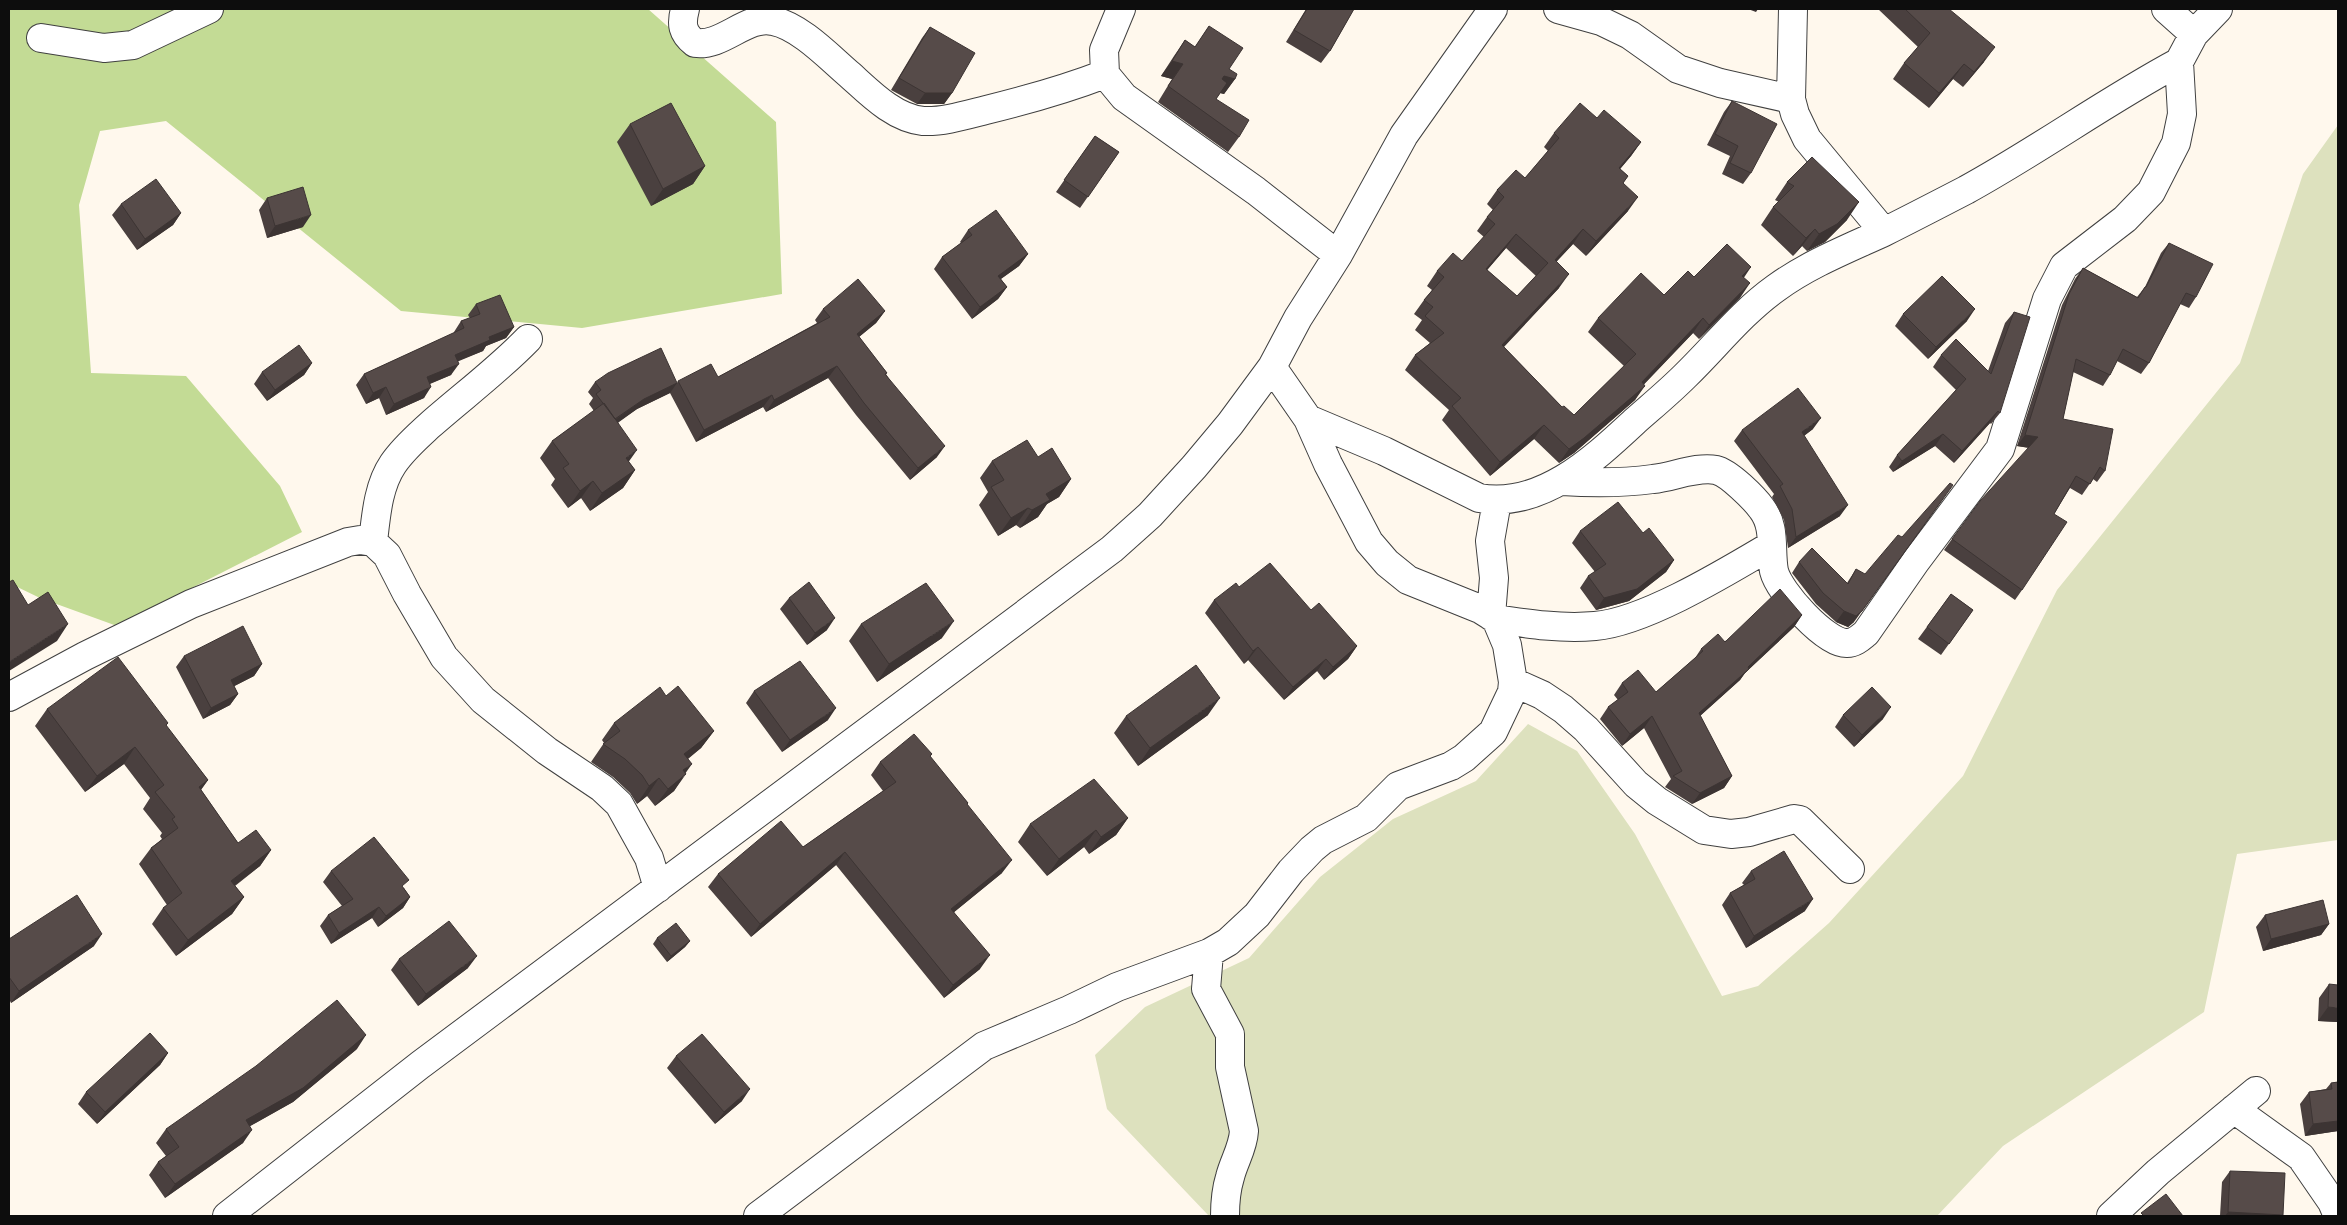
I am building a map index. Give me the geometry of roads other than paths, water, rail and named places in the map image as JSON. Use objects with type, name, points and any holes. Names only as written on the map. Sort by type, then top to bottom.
[{"type":"street","points":[[41,38],[104,48],[133,45],[209,9]]},
{"type":"street","points":[[686,9],[682,23],[684,31],[695,44],[706,45],[749,26],[772,20],[817,46],[872,95],[898,113],[922,121],[961,117],[1027,100],[1105,74]]},
{"type":"street","points":[[1120,9],[1104,50],[1105,74],[1124,97],[1256,191],[1338,255]]},
{"type":"street","points":[[227,1216],[420,1065],[1112,550],[1150,516],[1194,467],[1272,367],[1298,318],[1338,255],[1404,135],[1493,9]]},
{"type":"street","points":[[1558,9],[1602,22],[1630,36],[1678,69],[1720,83],[1792,99]]},
{"type":"street","points":[[1793,9],[1792,99],[1795,114],[1807,139],[1884,232]]},
{"type":"street","points":[[2166,9],[2194,34]]},
{"type":"street","points":[[1562,481],[1588,483],[1653,479],[1706,469],[1718,470],[1728,476],[1763,509],[1771,527],[1774,571],[1780,587],[1791,603],[1829,637],[1848,644],[1856,641],[1866,633],[1921,553],[2000,450],[2047,299],[2064,266],[2125,219],[2151,192],[2176,142],[2182,114],[2179,62],[2194,34],[2218,9]]},
{"type":"street","points":[[1308,419],[1384,451],[1479,498],[1497,501],[1525,496],[1562,481],[1612,442],[1686,376],[1738,320],[1776,288],[1819,261],[1884,232],[1979,183],[2039,148],[2098,108],[2179,62]]},
{"type":"street","points":[[373,542],[378,505],[392,464],[414,440],[509,358],[528,339]]},
{"type":"street","points":[[1272,367],[1308,419],[1328,464],[1369,542],[1387,563],[1408,580],[1480,609],[1494,617],[1556,627],[1589,626],[1640,615],[1738,565],[1772,545]]},
{"type":"street","points":[[758,1216],[984,1046],[1069,1010],[1117,987],[1209,953],[1228,942],[1257,915],[1291,871],[1322,840],[1366,818],[1398,786],[1451,766],[1481,745],[1493,732],[1512,692],[1513,682],[1507,645],[1494,617],[1494,578],[1490,541],[1497,501]]},
{"type":"street","points":[[9,697],[85,656],[192,604],[348,542],[360,540],[373,542],[387,555],[407,594],[444,657],[483,700],[548,751],[602,788],[619,804],[649,858],[658,888]]},
{"type":"street","points":[[1513,682],[1542,695],[1563,709],[1586,729],[1636,784],[1658,801],[1704,830],[1731,834],[1749,832],[1794,819],[1800,820],[1806,823],[1850,869]]},
{"type":"street","points":[[1209,953],[1206,989],[1230,1034],[1232,1081],[1244,1131],[1243,1142],[1230,1176],[1224,1216]]},
{"type":"street","points":[[2111,1216],[2158,1172],[2256,1092]]},
{"type":"street","points":[[2234,1109],[2301,1157],[2332,1202],[2338,1216]]}]
